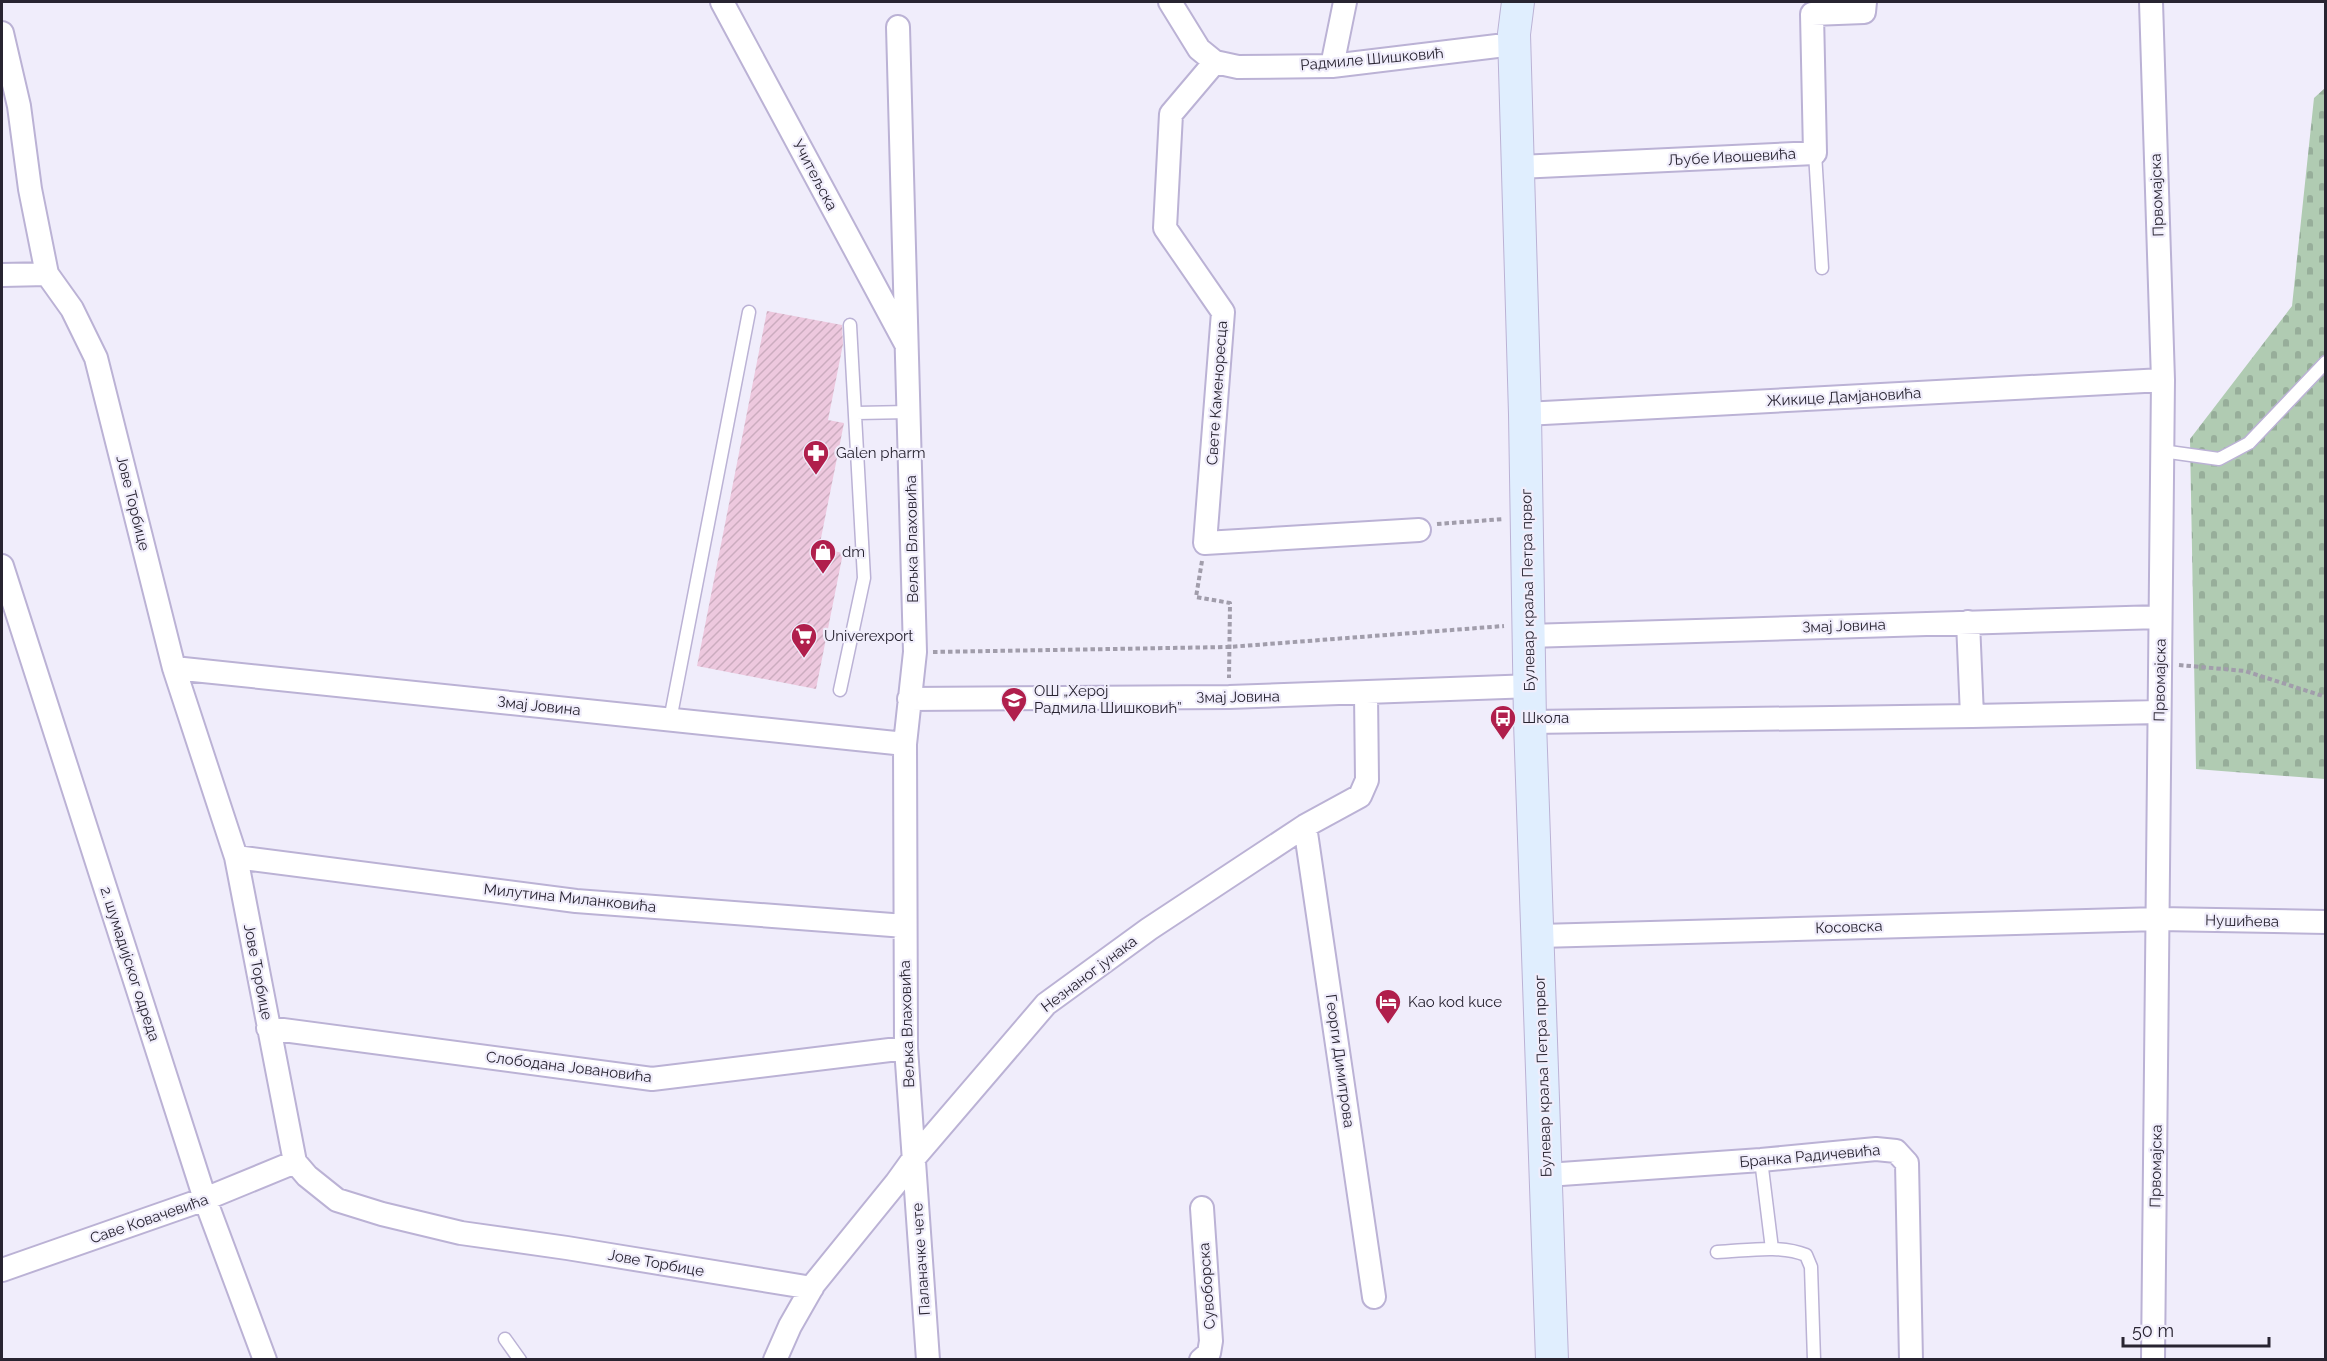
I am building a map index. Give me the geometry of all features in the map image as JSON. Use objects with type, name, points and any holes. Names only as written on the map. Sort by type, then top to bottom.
[{"type":"main road","name":"Булевар краља Петра првог","points":[[1502,2],[1497,46],[1497,169],[1508,519],[1519,630]]},
{"type":"main road","name":"Булевар краља Петра првог","points":[[1518,2],[1514,34],[1525,414],[1519,630],[1530,1359]]},
{"type":"main road","name":"Булевар краља Петра првог","points":[[1520,687],[1530,722],[1552,1359]]},
{"type":"street","name":"Учитељска","points":[[722,2],[908,348]]},
{"type":"street","points":[[1170,2],[1199,49],[1215,62]]},
{"type":"street","points":[[1332,66],[1345,2]]},
{"type":"street","name":"Љубе Ивошевића","points":[[1518,167],[1815,153],[1812,14],[1864,12],[1865,2]]},
{"type":"street","name":"Првомајска","points":[[2151,2],[2163,380],[2153,1359]]},
{"type":"street","name":"Вељка Влаховића","points":[[898,27],[915,652],[904,744],[906,1048],[914,1158]]},
{"type":"street","name":"Јове Торбице","points":[[2,33],[19,106],[30,189],[46,274],[72,309],[96,358],[174,668],[236,857],[296,1162],[308,1176],[337,1200],[382,1214],[461,1233],[812,1288]]},
{"type":"street","name":"Радмиле Шишковић","points":[[1215,62],[1238,67],[1332,66],[1497,46]]},
{"type":"street","name":"Свете Каменоресца","points":[[1205,543],[1223,312],[1165,228],[1171,114],[1215,62]]},
{"type":"street","points":[[2,275],[46,274]]},
{"type":"street","name":"Жикице Дамјановића","points":[[1525,414],[2163,380]]},
{"type":"street","points":[[1205,543],[1419,530]]},
{"type":"street","name":"2. шумадијског одреда","points":[[2,566],[205,1199],[265,1359]]},
{"type":"street","name":"Змај Јовина","points":[[1519,630],[2160,617]]},
{"type":"street","points":[[1968,622],[1972,716]]},
{"type":"street","name":"Змај Јовина","points":[[174,668],[904,744]]},
{"type":"street","name":"Змај Јовина","points":[[909,699],[1229,697],[1520,687]]},
{"type":"street","name":"Незнаног јунака","points":[[775,1359],[790,1326],[812,1288],[896,1184],[914,1158],[1046,1004],[1149,929],[1305,826],[1360,796],[1366,780],[1366,694]]},
{"type":"street","points":[[1530,722],[2159,711]]},
{"type":"street","name":"Георги Димитрова","points":[[1305,826],[1374,1298]]},
{"type":"street","name":"Милутина Миланковића","points":[[236,857],[576,901],[905,926]]},
{"type":"street","name":"Нушићева","points":[[2159,919],[2325,922]]},
{"type":"street","name":"Косовска","points":[[1539,936],[2159,919]]},
{"type":"street","name":"Слободана Јовановића","points":[[268,1028],[652,1079],[906,1048]]},
{"type":"street","name":"Бранка Радичевића","points":[[1547,1175],[1761,1160],[1876,1149],[1896,1151],[1907,1163],[1911,1359]]},
{"type":"street","name":"Паланачке чете","points":[[914,1158],[928,1359]]},
{"type":"street","name":"Саве Ковачевића","points":[[2,1270],[205,1199],[296,1162]]},
{"type":"street","name":"Сувоборска","points":[[1201,1359],[1209,1353],[1211,1341],[1202,1208]]},
{"type":"lane","points":[[1815,153],[1822,268]]},
{"type":"lane","points":[[670,720],[749,312]]},
{"type":"lane","points":[[840,690],[864,578],[850,326]]},
{"type":"lane","points":[[2162,452],[2219,459],[2249,443],[2325,362]]},
{"type":"lane","points":[[856,413],[910,412]]},
{"type":"lane","points":[[1761,1160],[1772,1249]]},
{"type":"lane","points":[[1717,1252],[1772,1249],[1798,1251],[1806,1255],[1811,1268],[1814,1359]]},
{"type":"lane","points":[[505,1339],[520,1359]]},
{"type":"path","points":[[1419,530],[1443,522],[1508,519]]},
{"type":"path","points":[[1205,543],[1196,597],[1230,603],[1229,697]]},
{"type":"path","points":[[915,652],[1229,647],[1519,630]]},
{"type":"path","points":[[2160,663],[2245,671],[2325,698]]},
{"type":"green space","points":[[2325,88],[2325,779],[2196,769],[2190,439],[2292,306],[2314,98]]},
{"type":"building","points":[[767,311],[842,325],[843,344],[828,420],[844,423],[819,548],[843,553],[816,689],[697,666]]},
{"type":"place","name":"Galen pharm","points":[[816,476]]},
{"type":"place","name":"dm","points":[[823,575]]},
{"type":"place","name":"Univerexport","points":[[804,659]]},
{"type":"place","name":"ОШ „Херој Радмила Шишковић”","points":[[1014,723]]},
{"type":"place","name":"Школа","points":[[1503,741]]},
{"type":"place","name":"Kao kod kuce","points":[[1388,1025]]}]
